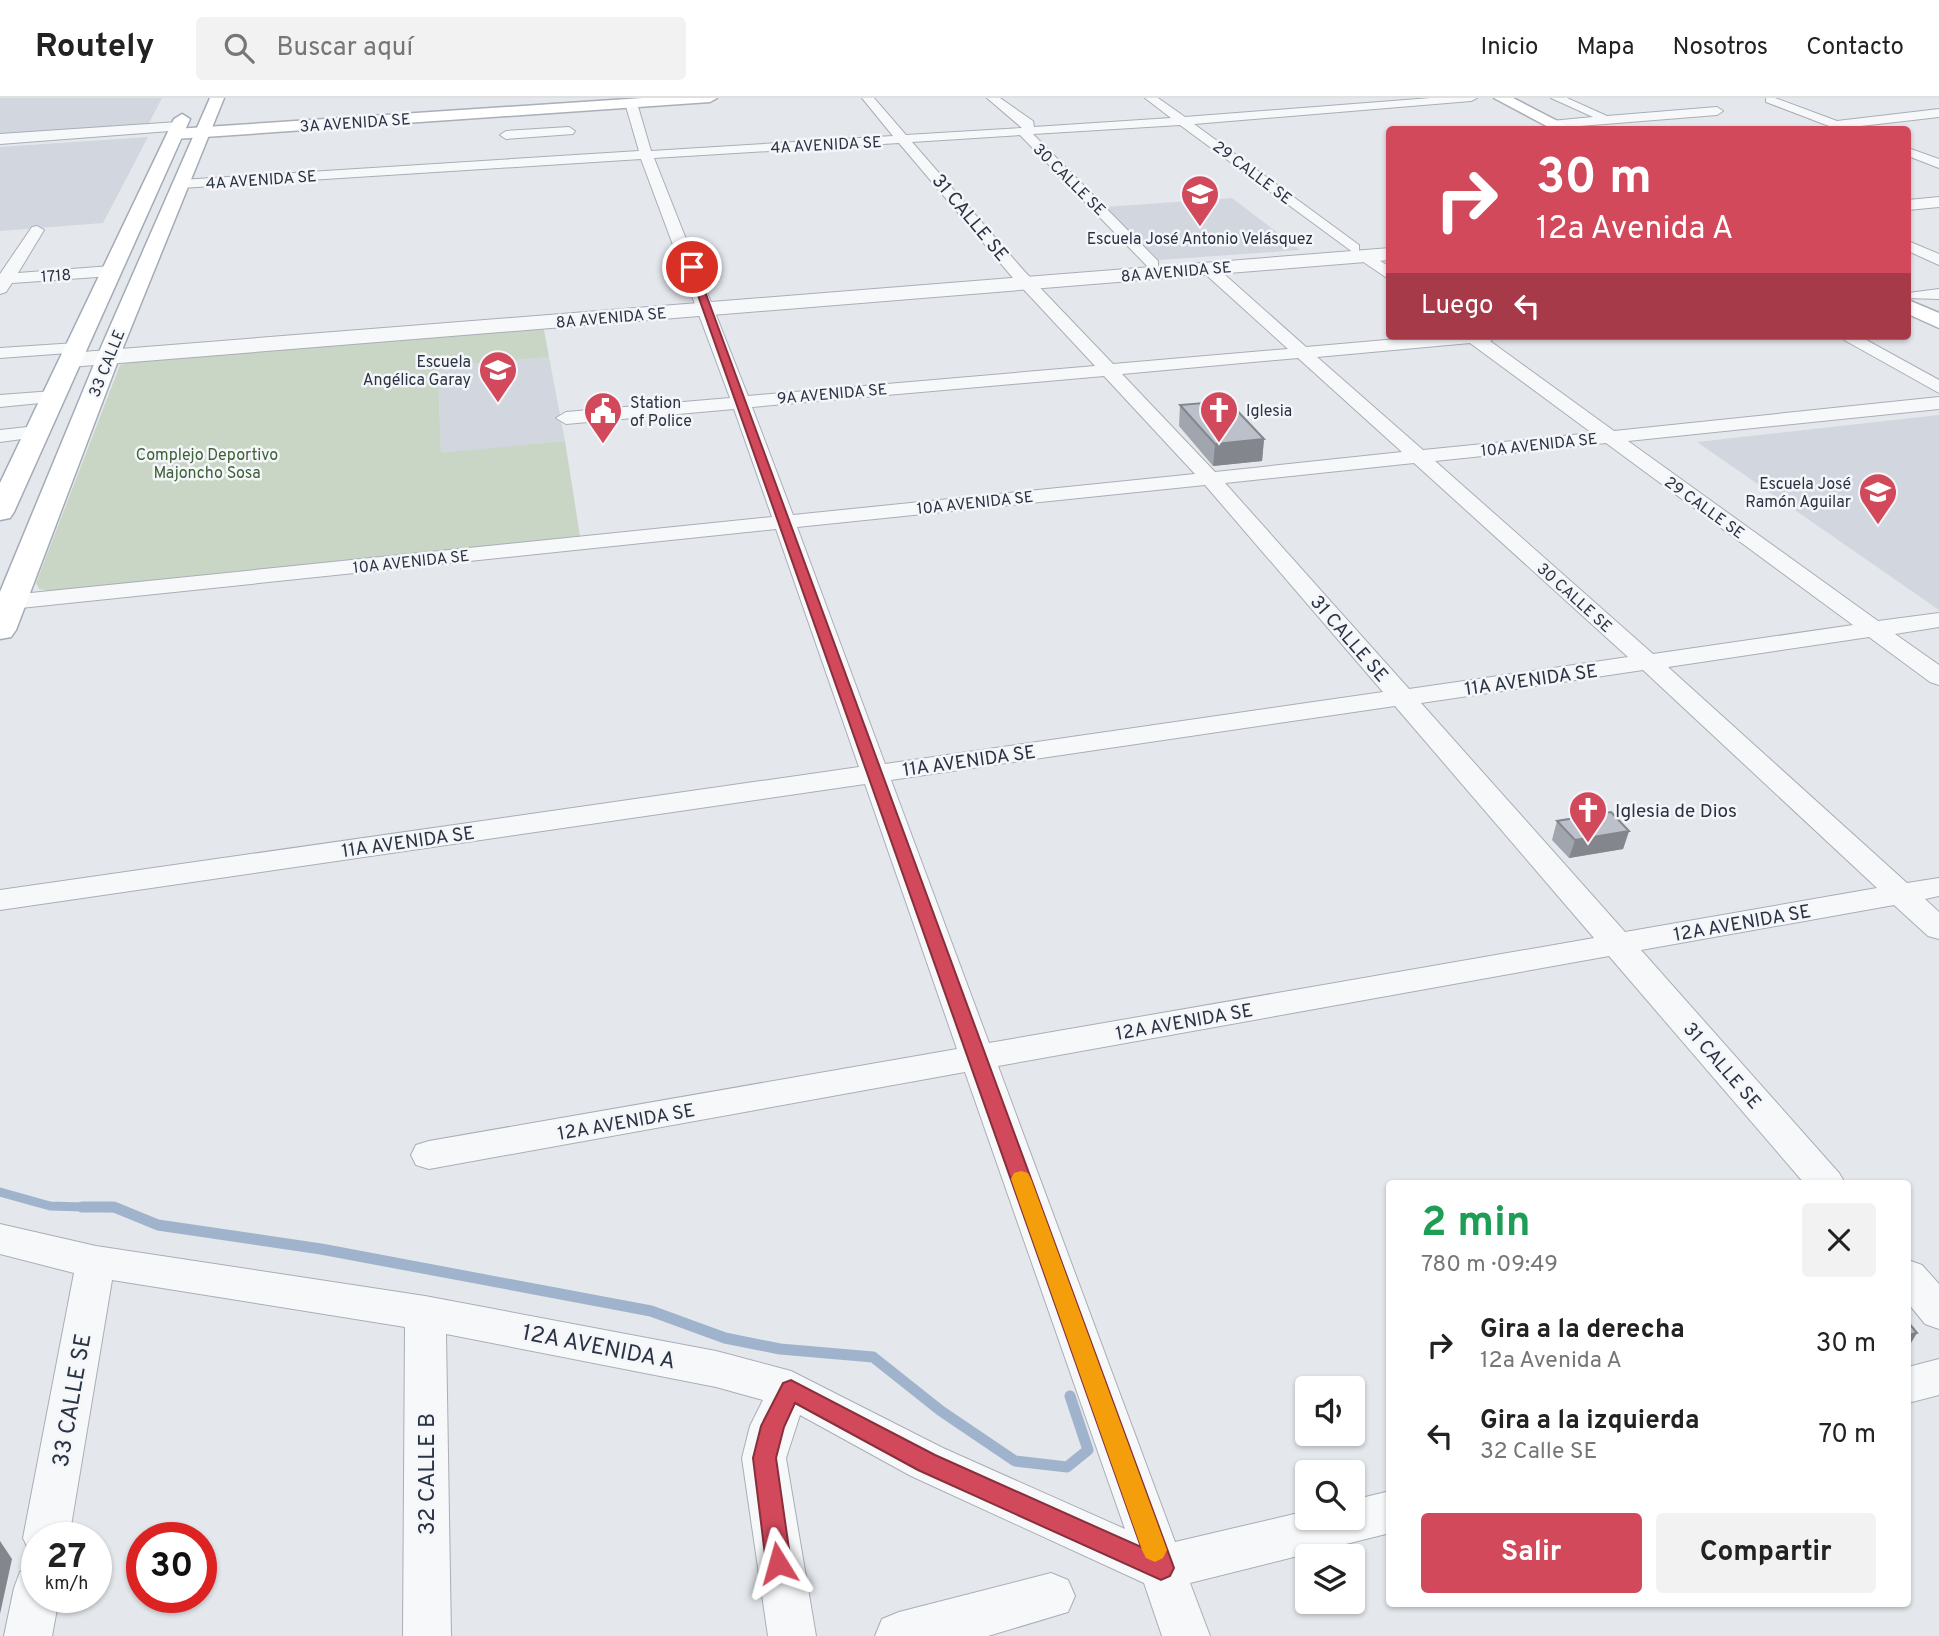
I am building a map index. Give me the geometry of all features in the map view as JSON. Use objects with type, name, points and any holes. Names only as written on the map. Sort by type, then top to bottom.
[{"type":"main road","name":"33 CALLE","points":[[0,512],[9,474],[37,432],[191,98]]},
{"type":"main road","name":"33 CALLE","points":[[0,630],[111,351],[217,98]]},
{"type":"main road","name":"3A AVENIDA SE","points":[[176,131],[709,98]]},
{"type":"main road","points":[[1484,98],[1552,126]]},
{"type":"main road","points":[[1501,98],[1553,126]]},
{"type":"main road","points":[[1911,298],[1939,308]]},
{"type":"main road","points":[[1911,299],[1939,321]]},
{"type":"street","name":"31 CALLE SE","points":[[868,98],[1023,279],[1209,478],[1823,1180]]},
{"type":"street","name":"30 CALLE SE","points":[[993,98],[1029,124],[1026,136],[1153,264]]},
{"type":"street","name":"29 CALLE SE","points":[[1151,98],[1186,121],[1386,272]]},
{"type":"street","name":"4A AVENIDA SE","points":[[181,184],[1028,132],[1471,98]]},
{"type":"street","points":[[1557,98],[1628,126]]},
{"type":"street","points":[[1770,100],[1834,126]]},
{"type":"street","points":[[631,101],[646,155],[706,304],[1186,1636]]},
{"type":"street","points":[[1889,107],[1939,124]]},
{"type":"street","points":[[1569,126],[1611,119],[1717,111]]},
{"type":"street","points":[[1852,126],[1939,113]]},
{"type":"street","name":"3A AVENIDA SE","points":[[0,139],[176,131]]},
{"type":"street","name":"3A AVENIDA SE","points":[[0,145],[176,131]]},
{"type":"street","points":[[506,135],[569,131]]},
{"type":"street","points":[[1911,153],[1939,150]]},
{"type":"street","points":[[1911,154],[1939,164]]},
{"type":"street","points":[[1911,205],[1939,202]]},
{"type":"street","points":[[1911,214],[1939,211]]},
{"type":"street","points":[[2,282],[37,230]]},
{"type":"street","name":"8A AVENIDA SE","points":[[0,366],[73,354],[1023,279],[1209,269],[1386,247]]},
{"type":"street","points":[[1911,247],[1939,260]]},
{"type":"street","name":"8A AVENIDA SE","points":[[1023,279],[1153,264],[1359,252],[1386,254]]},
{"type":"street","name":"30 CALLE SE","points":[[1209,269],[1648,662],[1939,929]]},
{"type":"street","name":"1718","points":[[2,282],[111,271]]},
{"type":"street","points":[[1911,298],[1939,294]]},
{"type":"street","points":[[1110,370],[1438,340]]},
{"type":"street","name":"29 CALLE SE","points":[[1484,340],[1608,437],[1939,677]]},
{"type":"street","points":[[1853,340],[1939,387]]},
{"type":"street","name":"8A AVENIDA SE","points":[[0,353],[73,354]]},
{"type":"street","name":"9A AVENIDA SE","points":[[566,418],[1110,370]]},
{"type":"street","points":[[0,401],[53,397]]},
{"type":"street","name":"10A AVENIDA SE","points":[[11,602],[1939,403]]},
{"type":"street","points":[[0,436],[37,432]]},
{"type":"street","name":"11A AVENIDA SE","points":[[0,900],[1939,620]]},
{"type":"street","name":"12A AVENIDA SE","points":[[429,1155],[1939,887]]},
{"type":"street","name":"12A AVENIDA A","points":[[0,1239],[96,1262],[425,1313],[716,1369],[791,1390],[927,1462],[1161,1568]]},
{"type":"street","name":"33 CALLE SE","points":[[49,1522],[96,1262]]},
{"type":"street","points":[[1911,1279],[1939,1312]]},
{"type":"street","name":"32 CALLE B","points":[[425,1313],[428,1636]]},
{"type":"street","points":[[1911,1384],[1939,1377]]},
{"type":"street","points":[[791,1390],[772,1426],[764,1458],[792,1636]]},
{"type":"street","points":[[1161,1568],[1386,1513]]},
{"type":"street","points":[[899,1636],[1051,1597]]},
{"type":"street","points":[[28,1636],[32,1613]]},
{"type":"shaded area","points":[[0,98],[162,98],[147,127],[0,136]]},
{"type":"shaded area","points":[[148,137],[103,223],[0,231],[0,147]]},
{"type":"shaded area","name":"Escuela José Antonio Velásquez","points":[[1232,198],[1300,250],[1159,260],[1105,207]]},
{"type":"shaded area","name":"Escuela Angélica Garay","points":[[549,357],[565,441],[441,454],[438,367]]},
{"type":"shaded area","name":"Escuela José Ramón Aguilar","points":[[1939,415],[1939,610],[1697,442]]},
{"type":"green space","name":"Complejo Deportivo Majoncho Sosa","points":[[543,325],[549,357],[438,367],[441,453],[565,441],[580,536],[50,591],[39,589],[36,583],[120,365],[130,361]]},
{"type":"building","points":[[1228,401],[1264,439],[1215,444],[1180,405]]},
{"type":"building","points":[[1611,812],[1629,831],[1575,840],[1557,821]]},
{"type":"waterway","points":[[0,1192],[50,1206],[84,1207]]},
{"type":"waterway","points":[[84,1207],[116,1208]]},
{"type":"waterway","points":[[84,1207],[116,1208]]},
{"type":"waterway","points":[[116,1208],[158,1225],[321,1249],[651,1311],[725,1338],[780,1349],[873,1357],[941,1411],[1015,1461],[1067,1467],[1088,1450],[1070,1396]]},
{"type":"slow traffic","points":[[1021,1179],[1155,1550]]},
{"type":"place","name":"Escuela José Antonio Velásquez","points":[[1200,228]]},
{"type":"place","name":"Escuela Angélica Garay","points":[[498,404]]},
{"type":"place","name":"Iglesia","points":[[1219,444]]},
{"type":"place","name":"Station of Police","points":[[603,445]]},
{"type":"place","name":"Escuela José Ramón Aguilar","points":[[1878,526]]},
{"type":"place","name":"Iglesia de Dios","points":[[1588,844]]},
{"type":"route","points":[[692,267],[1161,1568],[927,1462],[791,1390],[772,1426],[764,1458],[778,1563]]}]
